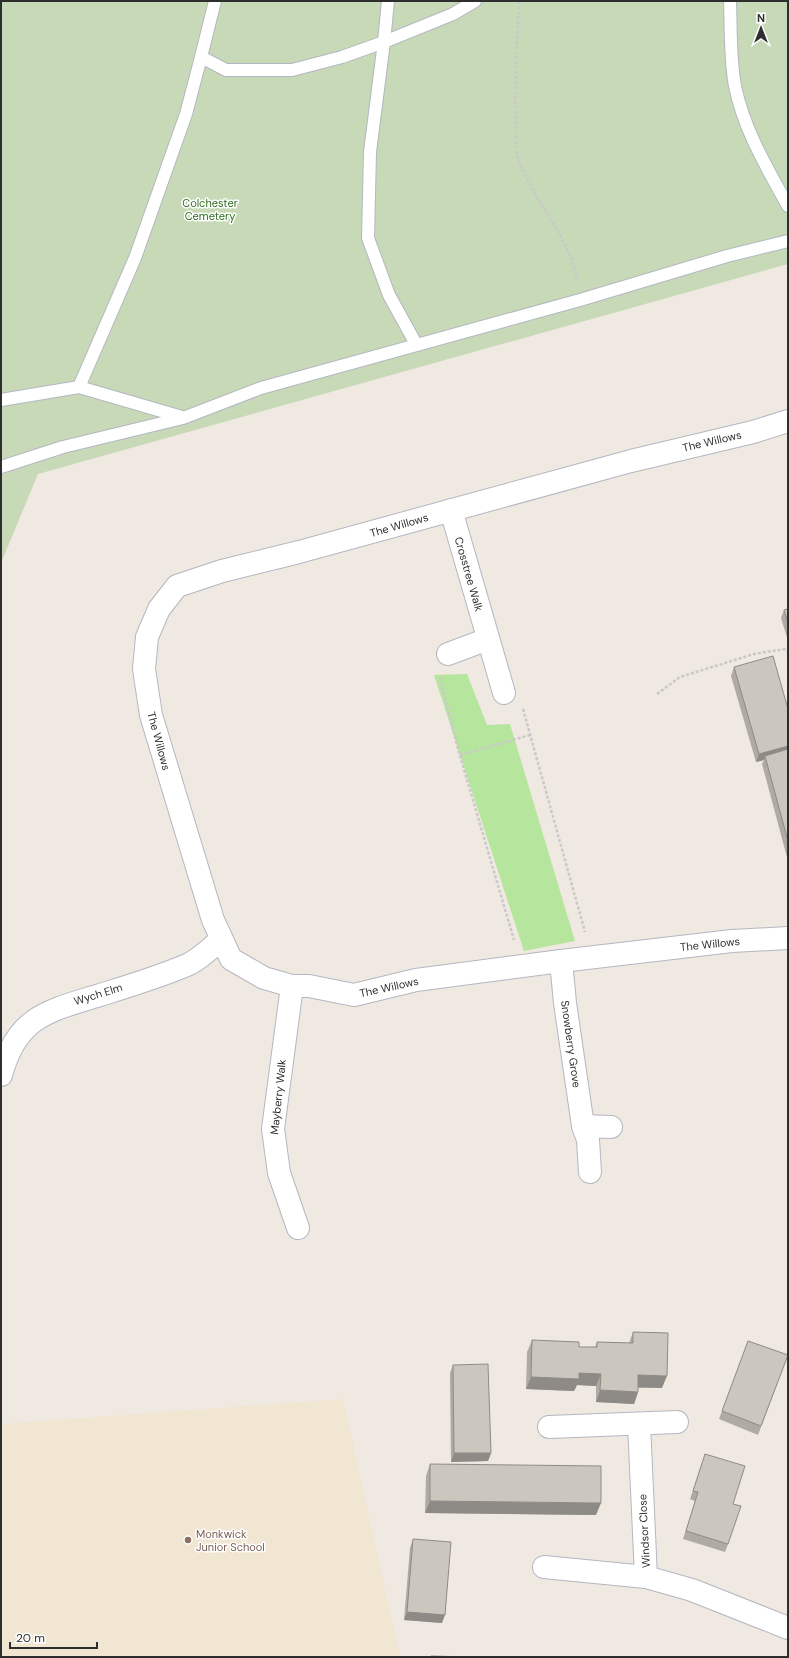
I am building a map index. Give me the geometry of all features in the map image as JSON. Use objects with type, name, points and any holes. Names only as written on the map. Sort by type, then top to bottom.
[{"type":"street","name":"The Willows","points":[[788,421],[753,432],[632,461],[306,550],[222,570],[177,586],[159,609],[147,637],[144,669],[152,715],[213,920],[231,959],[264,978],[292,986],[309,986],[354,995],[416,980],[522,966],[732,941],[788,938]]},
{"type":"street","name":"Crosstree Walk","points":[[451,510],[504,693]]},
{"type":"street","points":[[448,654],[488,638]]},
{"type":"street","name":"Wych Elm","points":[[1,1075],[6,1056],[31,1022],[54,1008],[100,995],[188,964],[221,940]]},
{"type":"street","name":"Snowberry Grove","points":[[561,961],[565,1003],[583,1126],[588,1140],[590,1172]]},
{"type":"street","name":"Mayberry Walk","points":[[292,986],[273,1129],[279,1173],[298,1228]]},
{"type":"street","points":[[583,1126],[611,1127]]},
{"type":"street","points":[[549,1427],[677,1422]]},
{"type":"street","name":"Windsor Close","points":[[639,1424],[646,1577],[692,1590],[788,1628]]},
{"type":"street","points":[[544,1567],[646,1577]]},
{"type":"lane","points":[[79,387],[135,258],[186,114],[215,1]]},
{"type":"lane","points":[[388,1],[370,152],[368,238],[389,295],[416,344]]},
{"type":"lane","points":[[201,58],[226,70],[292,70],[342,58],[453,14],[475,1]]},
{"type":"lane","points":[[730,1],[735,85],[743,116],[758,152],[788,206]]},
{"type":"lane","points":[[1,467],[63,447],[183,418],[261,388],[580,300],[727,256],[788,241]]},
{"type":"lane","points":[[1,400],[79,387],[183,418]]},
{"type":"path","points":[[519,1],[516,41],[515,103],[518,156],[535,193],[574,264],[580,300]]},
{"type":"path","points":[[656,694],[680,677],[754,654],[785,649],[788,652]]},
{"type":"path","points":[[448,654],[434,658],[460,755],[522,966]]},
{"type":"path","points":[[504,693],[517,689],[586,934]]},
{"type":"path","points":[[460,755],[530,735]]},
{"type":"shaded area","name":"Monkwick Junior School","points":[[343,1399],[400,1657],[1,1657],[1,1424]]},
{"type":"green space","name":"Colchester Cemetery","points":[[1,1],[788,1],[788,264],[38,474],[1,563]]},
{"type":"green space","points":[[467,674],[487,725],[510,724],[575,941],[524,951],[434,675]]},
{"type":"building","points":[[788,609],[788,623],[784,610]]},
{"type":"building","points":[[773,656],[788,709],[788,746],[759,754],[734,667]]},
{"type":"building","points":[[788,749],[788,841],[765,756]]},
{"type":"building","points":[[633,1332],[668,1333],[667,1376],[638,1375],[638,1392],[600,1390],[601,1374],[579,1373],[579,1379],[531,1377],[532,1340],[579,1342],[579,1347],[597,1347],[597,1342],[633,1343]]},
{"type":"building","points":[[748,1341],[788,1355],[761,1426],[722,1411]]},
{"type":"building","points":[[488,1364],[491,1453],[454,1453],[453,1365]]},
{"type":"building","points":[[705,1454],[745,1466],[733,1504],[741,1506],[728,1544],[686,1531],[698,1492],[693,1491]]},
{"type":"building","points":[[430,1464],[601,1466],[601,1503],[430,1501]]},
{"type":"building","points":[[413,1539],[451,1542],[445,1615],[407,1612]]},
{"type":"building","points":[[431,1656],[471,1657],[431,1657]]},
{"type":"place","name":"Monkwick Junior School","points":[[188,1540]]}]
